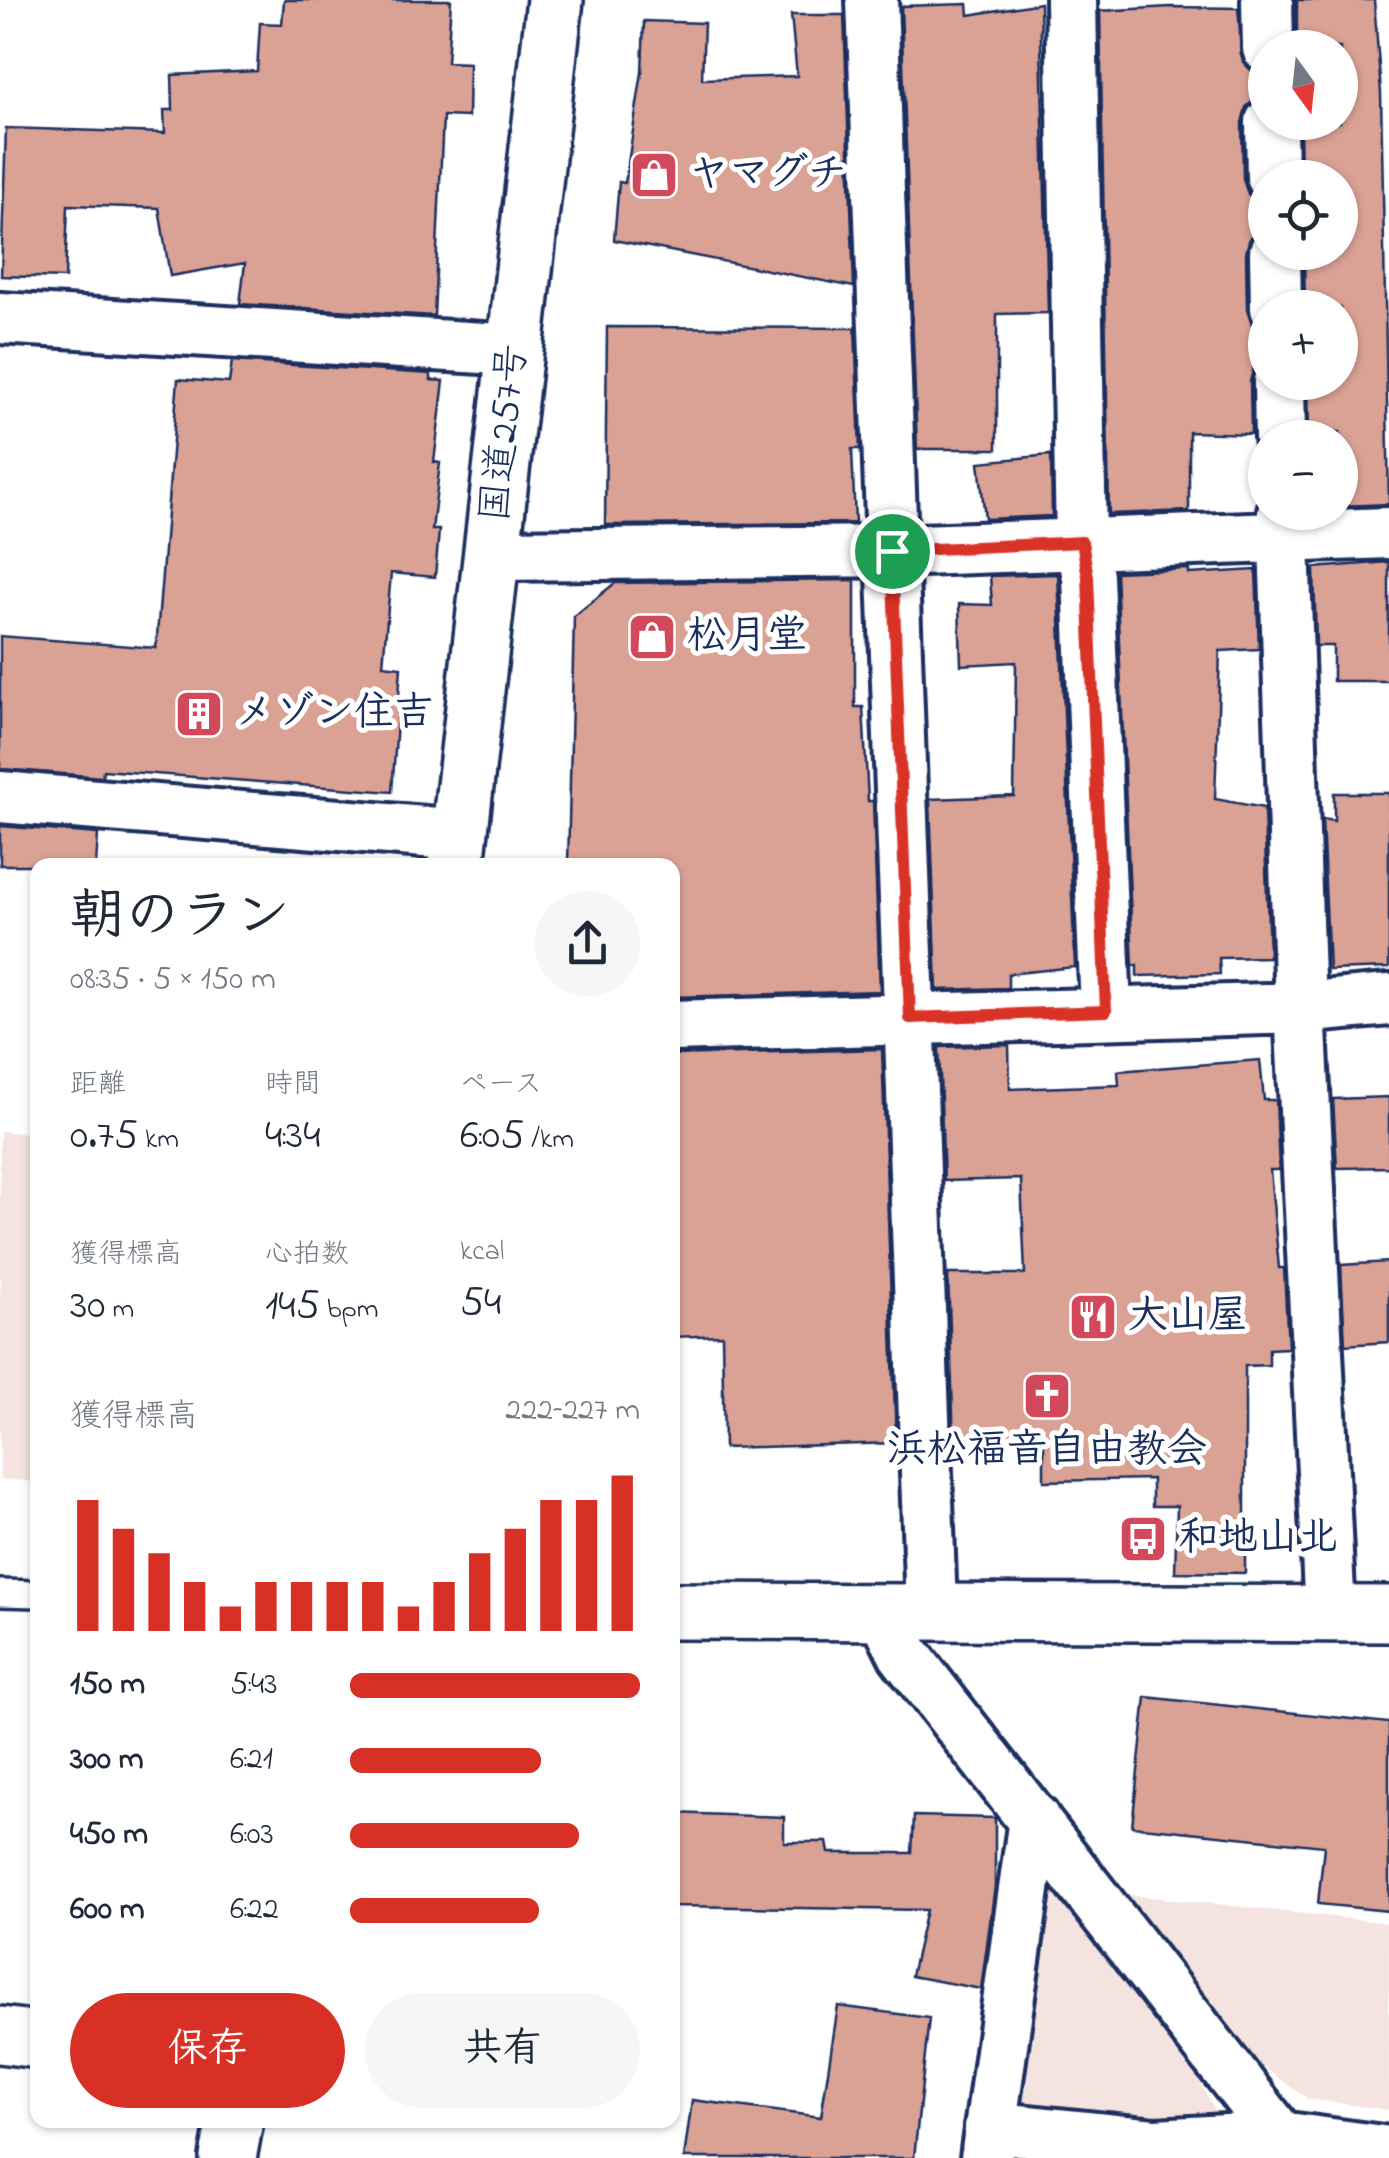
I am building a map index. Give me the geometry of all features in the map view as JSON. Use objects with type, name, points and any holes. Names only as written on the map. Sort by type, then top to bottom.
[{"type":"main road","name":"国道257号","points":[[458,850],[556,0]]},
{"type":"main road","points":[[680,1610],[1389,1614]]},
{"type":"main road","points":[[0,2035],[30,2039]]},
{"type":"main road","points":[[228,2158],[234,2128]]},
{"type":"street","points":[[872,0],[910,1018],[904,1654],[1299,2145]]},
{"type":"street","points":[[1072,0],[1082,542],[1088,577],[1106,1011]]},
{"type":"street","points":[[1267,0],[1268,30]]},
{"type":"street","points":[[0,318],[515,350]]},
{"type":"street","points":[[494,555],[892,551],[1082,542],[1248,527]]},
{"type":"street","points":[[1283,530],[1300,1008],[1330,1614]]},
{"type":"street","points":[[1354,530],[1389,533]]},
{"type":"street","points":[[0,797],[458,850]]},
{"type":"street","points":[[680,1026],[1300,1008],[1389,1000]]},
{"type":"street","points":[[1034,1819],[988,2142],[1299,2145],[1389,2152]]},
{"type":"lane","points":[[0,1593],[30,1594]]},
{"type":"shaded area","points":[[0,1131],[30,1134],[30,1481],[0,1479]]},
{"type":"shaded area","points":[[1055,1886],[1184,2055],[1220,2119],[1162,2121],[1035,2109],[1020,2099],[1046,1890]]},
{"type":"shaded area","points":[[1122,1894],[1389,1923],[1389,2110],[1308,2099],[1262,2066],[1226,2035]]},
{"type":"building","points":[[284,0],[451,0],[447,62],[469,63],[468,117],[443,116],[434,316],[240,304],[245,263],[170,276],[159,208],[68,205],[65,278],[1,276],[6,128],[165,133],[164,110],[173,110],[172,75],[257,71],[260,23],[282,24]]},
{"type":"building","points":[[1297,0],[1374,0],[1381,93],[1389,504],[1358,505],[1358,420],[1309,420],[1308,400],[1358,400],[1358,290],[1305,290],[1304,270],[1358,270],[1358,160],[1301,160],[1300,140],[1358,140],[1358,30],[1297,30]]},
{"type":"building","points":[[1040,3],[1048,313],[997,314],[997,449],[917,449],[901,6],[968,4],[969,15]]},
{"type":"building","points":[[1238,8],[1243,62],[1248,65],[1248,106],[1242,123],[1243,179],[1248,194],[1251,420],[1248,434],[1189,432],[1189,511],[1109,514],[1100,11]]},
{"type":"building","points":[[791,15],[844,15],[854,287],[614,240],[619,182],[625,183],[642,72],[644,21],[704,23],[702,79],[797,76]]},
{"type":"building","points":[[607,327],[855,328],[860,449],[852,449],[855,523],[605,525]]},
{"type":"building","points":[[232,361],[431,374],[431,380],[444,381],[434,462],[440,463],[432,530],[439,530],[435,577],[391,573],[383,665],[401,667],[392,792],[103,770],[102,777],[0,769],[0,636],[156,648],[178,379],[229,383]]},
{"type":"building","points":[[1051,455],[1052,516],[985,519],[979,462]]},
{"type":"building","points":[[1389,562],[1389,681],[1333,681],[1333,646],[1316,646],[1314,568]]},
{"type":"building","points":[[1189,569],[1189,574],[1256,570],[1259,649],[1220,651],[1215,799],[1264,808],[1269,957],[1219,958],[1220,974],[1137,976],[1137,965],[1133,966],[1116,572]]},
{"type":"building","points":[[1058,574],[1075,967],[1008,974],[1008,988],[937,990],[930,799],[1014,796],[1016,662],[961,665],[959,604],[992,605],[990,576]]},
{"type":"building","points":[[855,580],[855,707],[863,707],[868,801],[873,801],[880,991],[680,997],[680,858],[568,858],[574,616],[615,583]]},
{"type":"building","points":[[1334,793],[1389,793],[1389,968],[1329,970],[1322,819],[1334,821]]},
{"type":"building","points":[[0,826],[98,834],[96,858],[30,858],[30,865],[0,865]]},
{"type":"building","points":[[1009,1045],[1010,1089],[1119,1085],[1118,1071],[1260,1060],[1264,1100],[1276,1100],[1279,1170],[1270,1170],[1279,1268],[1284,1268],[1288,1348],[1269,1349],[1269,1365],[1245,1366],[1245,1573],[1175,1572],[1177,1506],[1152,1506],[1152,1479],[1044,1481],[1044,1438],[954,1441],[948,1274],[1025,1274],[1021,1179],[944,1181],[939,1047]]},
{"type":"building","points":[[882,1049],[896,1443],[724,1448],[722,1335],[680,1337],[680,1055]]},
{"type":"building","points":[[1389,1097],[1389,1167],[1337,1168],[1333,1099]]},
{"type":"building","points":[[1389,1262],[1389,1342],[1345,1345],[1341,1265]]},
{"type":"building","points":[[1146,1697],[1389,1723],[1389,1911],[1318,1904],[1324,1846],[1132,1826]]},
{"type":"building","points":[[680,1813],[784,1817],[784,1842],[827,1842],[829,1853],[912,1853],[914,1816],[995,1818],[995,1886],[981,1989],[911,1976],[926,1910],[680,1906]]},
{"type":"building","points":[[838,2006],[929,2018],[914,2158],[684,2158],[692,2100],[821,2117]]},
{"type":"place","name":"ヤマグチ","points":[[654,175]]},
{"type":"place","name":"松月堂","points":[[652,637]]},
{"type":"place","name":"メゾン住吉","points":[[199,714]]},
{"type":"place","name":"大山屋","points":[[1093,1317]]},
{"type":"place","name":"浜松福音自由教会","points":[[1047,1396]]},
{"type":"place","name":"和地山北","points":[[1143,1539]]},
{"type":"route","points":[[1082,542],[1088,577],[1106,1011],[910,1018],[892,551],[1082,542]]}]
